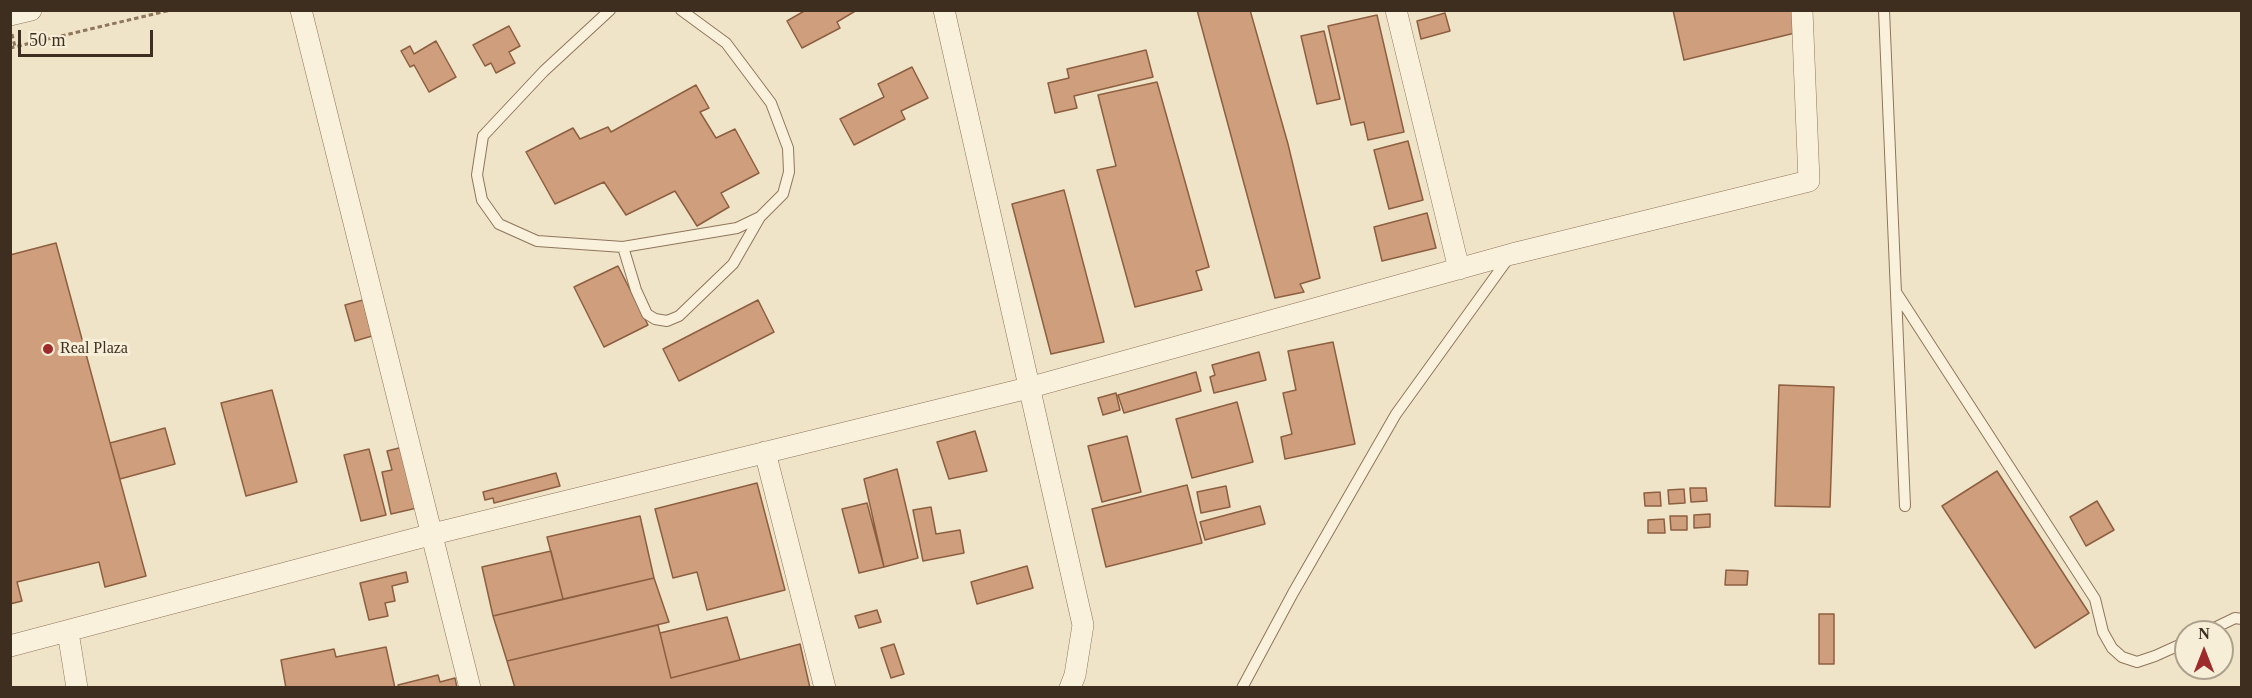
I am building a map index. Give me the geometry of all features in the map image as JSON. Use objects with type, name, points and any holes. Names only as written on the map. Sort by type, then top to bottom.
[{"type":"street","points":[[10,15],[31,10]]},
{"type":"street","points":[[301,10],[470,687]]},
{"type":"street","points":[[944,10],[1083,625],[1075,675],[1070,687]]},
{"type":"street","points":[[1396,10],[1458,269]]},
{"type":"street","points":[[10,646],[433,534],[1028,388],[1512,254],[1809,181],[1802,10]]},
{"type":"street","points":[[765,452],[825,687]]},
{"type":"street","points":[[68,632],[77,687]]},
{"type":"lane","points":[[610,10],[544,71],[483,136],[477,175],[482,200],[499,224],[537,241],[623,247],[736,228],[760,217]]},
{"type":"lane","points":[[623,247],[636,290],[647,314],[655,319],[667,321],[678,316],[733,264],[760,217],[783,194],[789,172],[788,148],[771,103],[726,43],[681,10]]},
{"type":"lane","points":[[1884,10],[1905,506]]},
{"type":"lane","points":[[1242,687],[1396,414],[1512,254]]},
{"type":"lane","points":[[1896,292],[2095,598],[2103,632],[2112,648],[2122,657],[2137,662],[2174,647]]},
{"type":"path","points":[[10,27],[13,47],[171,10]]},
{"type":"building","points":[[806,10],[857,10],[837,22],[840,28],[802,48],[787,21]]},
{"type":"building","points":[[1197,10],[1250,10],[1288,144],[1320,278],[1300,284],[1304,292],[1275,298]]},
{"type":"building","points":[[1673,10],[1797,10],[1799,32],[1684,60]]},
{"type":"building","points":[[1445,13],[1450,31],[1421,39],[1417,21]]},
{"type":"building","points":[[1377,15],[1404,132],[1368,140],[1364,122],[1351,125],[1328,26]]},
{"type":"building","points":[[509,26],[520,46],[509,52],[515,63],[496,73],[491,63],[485,66],[473,45]]},
{"type":"building","points":[[1324,31],[1340,99],[1317,104],[1301,36]]},
{"type":"building","points":[[436,41],[456,77],[429,92],[414,65],[410,67],[401,51],[410,46],[414,54]]},
{"type":"building","points":[[1146,50],[1153,77],[1074,96],[1077,108],[1055,113],[1048,83],[1069,78],[1067,69]]},
{"type":"building","points":[[912,67],[928,98],[901,111],[905,119],[854,145],[840,119],[884,97],[878,84]]},
{"type":"building","points":[[1157,82],[1209,267],[1196,271],[1202,290],[1135,307],[1097,170],[1116,166],[1098,95]]},
{"type":"building","points":[[696,85],[709,108],[700,112],[716,138],[735,129],[759,173],[721,193],[729,207],[697,226],[675,191],[626,215],[604,182],[555,204],[526,152],[573,128],[580,139],[608,127],[611,132]]},
{"type":"building","points":[[1408,141],[1423,200],[1389,209],[1374,150]]},
{"type":"building","points":[[1064,190],[1104,342],[1051,354],[1012,204]]},
{"type":"building","points":[[1427,213],[1436,248],[1382,261],[1374,227]]},
{"type":"building","name":"Real Plaza","points":[[56,243],[146,576],[105,587],[99,562],[17,582],[22,601],[10,604],[10,255]]},
{"type":"building","points":[[618,266],[648,325],[604,347],[574,287]]},
{"type":"building","points":[[363,300],[372,336],[355,341],[345,305]]},
{"type":"building","points":[[758,300],[774,332],[679,381],[663,349]]},
{"type":"building","points":[[1333,342],[1355,444],[1285,459],[1281,437],[1292,434],[1283,393],[1296,390],[1288,351]]},
{"type":"building","points":[[1259,352],[1266,380],[1214,393],[1210,377],[1215,375],[1212,365]]},
{"type":"building","points":[[1196,372],[1201,391],[1124,413],[1118,395]]},
{"type":"building","points":[[1779,385],[1834,387],[1830,507],[1775,506]]},
{"type":"building","points":[[272,390],[297,482],[246,496],[221,403]]},
{"type":"building","points":[[1116,393],[1120,410],[1103,415],[1098,398]]},
{"type":"building","points":[[1237,402],[1253,462],[1192,478],[1176,419]]},
{"type":"building","points":[[165,428],[175,464],[120,479],[110,443]]},
{"type":"building","points":[[975,431],[987,471],[949,479],[937,442]]},
{"type":"building","points":[[1127,436],[1141,492],[1102,502],[1088,446]]},
{"type":"building","points":[[403,447],[417,508],[391,514],[382,472],[392,470],[387,451]]},
{"type":"building","points":[[369,449],[386,515],[361,521],[344,455]]},
{"type":"building","points":[[897,469],[918,558],[884,567],[864,479]]},
{"type":"building","points":[[1997,471],[2089,613],[2035,648],[1942,506]]},
{"type":"building","points":[[556,473],[560,486],[494,503],[493,498],[485,500],[483,492]]},
{"type":"building","points":[[757,483],[785,590],[707,610],[697,572],[673,578],[655,509]]},
{"type":"building","points":[[1187,485],[1202,543],[1106,567],[1092,509]]},
{"type":"building","points":[[1226,486],[1230,507],[1201,513],[1197,492]]},
{"type":"building","points":[[1690,488],[1706,488],[1707,501],[1691,502]]},
{"type":"building","points":[[1684,489],[1685,503],[1669,504],[1668,490]]},
{"type":"building","points":[[1660,492],[1661,506],[1645,506],[1644,493]]},
{"type":"building","points":[[2097,501],[2114,530],[2086,546],[2070,517]]},
{"type":"building","points":[[867,503],[884,567],[859,573],[842,509]]},
{"type":"building","points":[[1260,506],[1265,524],[1205,540],[1200,522]]},
{"type":"building","points":[[931,507],[936,534],[960,530],[964,553],[923,561],[913,510]]},
{"type":"building","points":[[1710,514],[1710,527],[1694,528],[1694,515]]},
{"type":"building","points":[[640,516],[654,578],[563,599],[547,537]]},
{"type":"building","points":[[1670,516],[1687,516],[1687,530],[1671,530]]},
{"type":"building","points":[[1664,519],[1665,533],[1648,533],[1648,520]]},
{"type":"building","points":[[551,551],[563,599],[493,616],[482,567]]},
{"type":"building","points":[[1027,566],[1033,588],[977,604],[971,582]]},
{"type":"building","points":[[1726,570],[1748,571],[1747,585],[1725,585]]},
{"type":"building","points":[[406,572],[408,582],[392,586],[395,601],[385,603],[388,616],[369,620],[360,583]]},
{"type":"building","points":[[654,578],[669,622],[507,661],[493,616]]},
{"type":"building","points":[[877,610],[881,622],[859,628],[855,616]]},
{"type":"building","points":[[1819,614],[1834,614],[1834,664],[1819,664]]},
{"type":"building","points":[[727,617],[740,660],[671,678],[660,633]]},
{"type":"building","points":[[658,625],[671,678],[800,644],[810,688],[515,688],[507,661]]},
{"type":"building","points":[[894,644],[904,674],[891,678],[881,648]]},
{"type":"building","points":[[386,647],[395,688],[286,688],[281,660],[334,649],[336,657]]},
{"type":"building","points":[[438,675],[440,682],[455,678],[457,688],[399,688],[398,685]]},
{"type":"place","name":"Real Plaza","points":[[48,349]]}]
